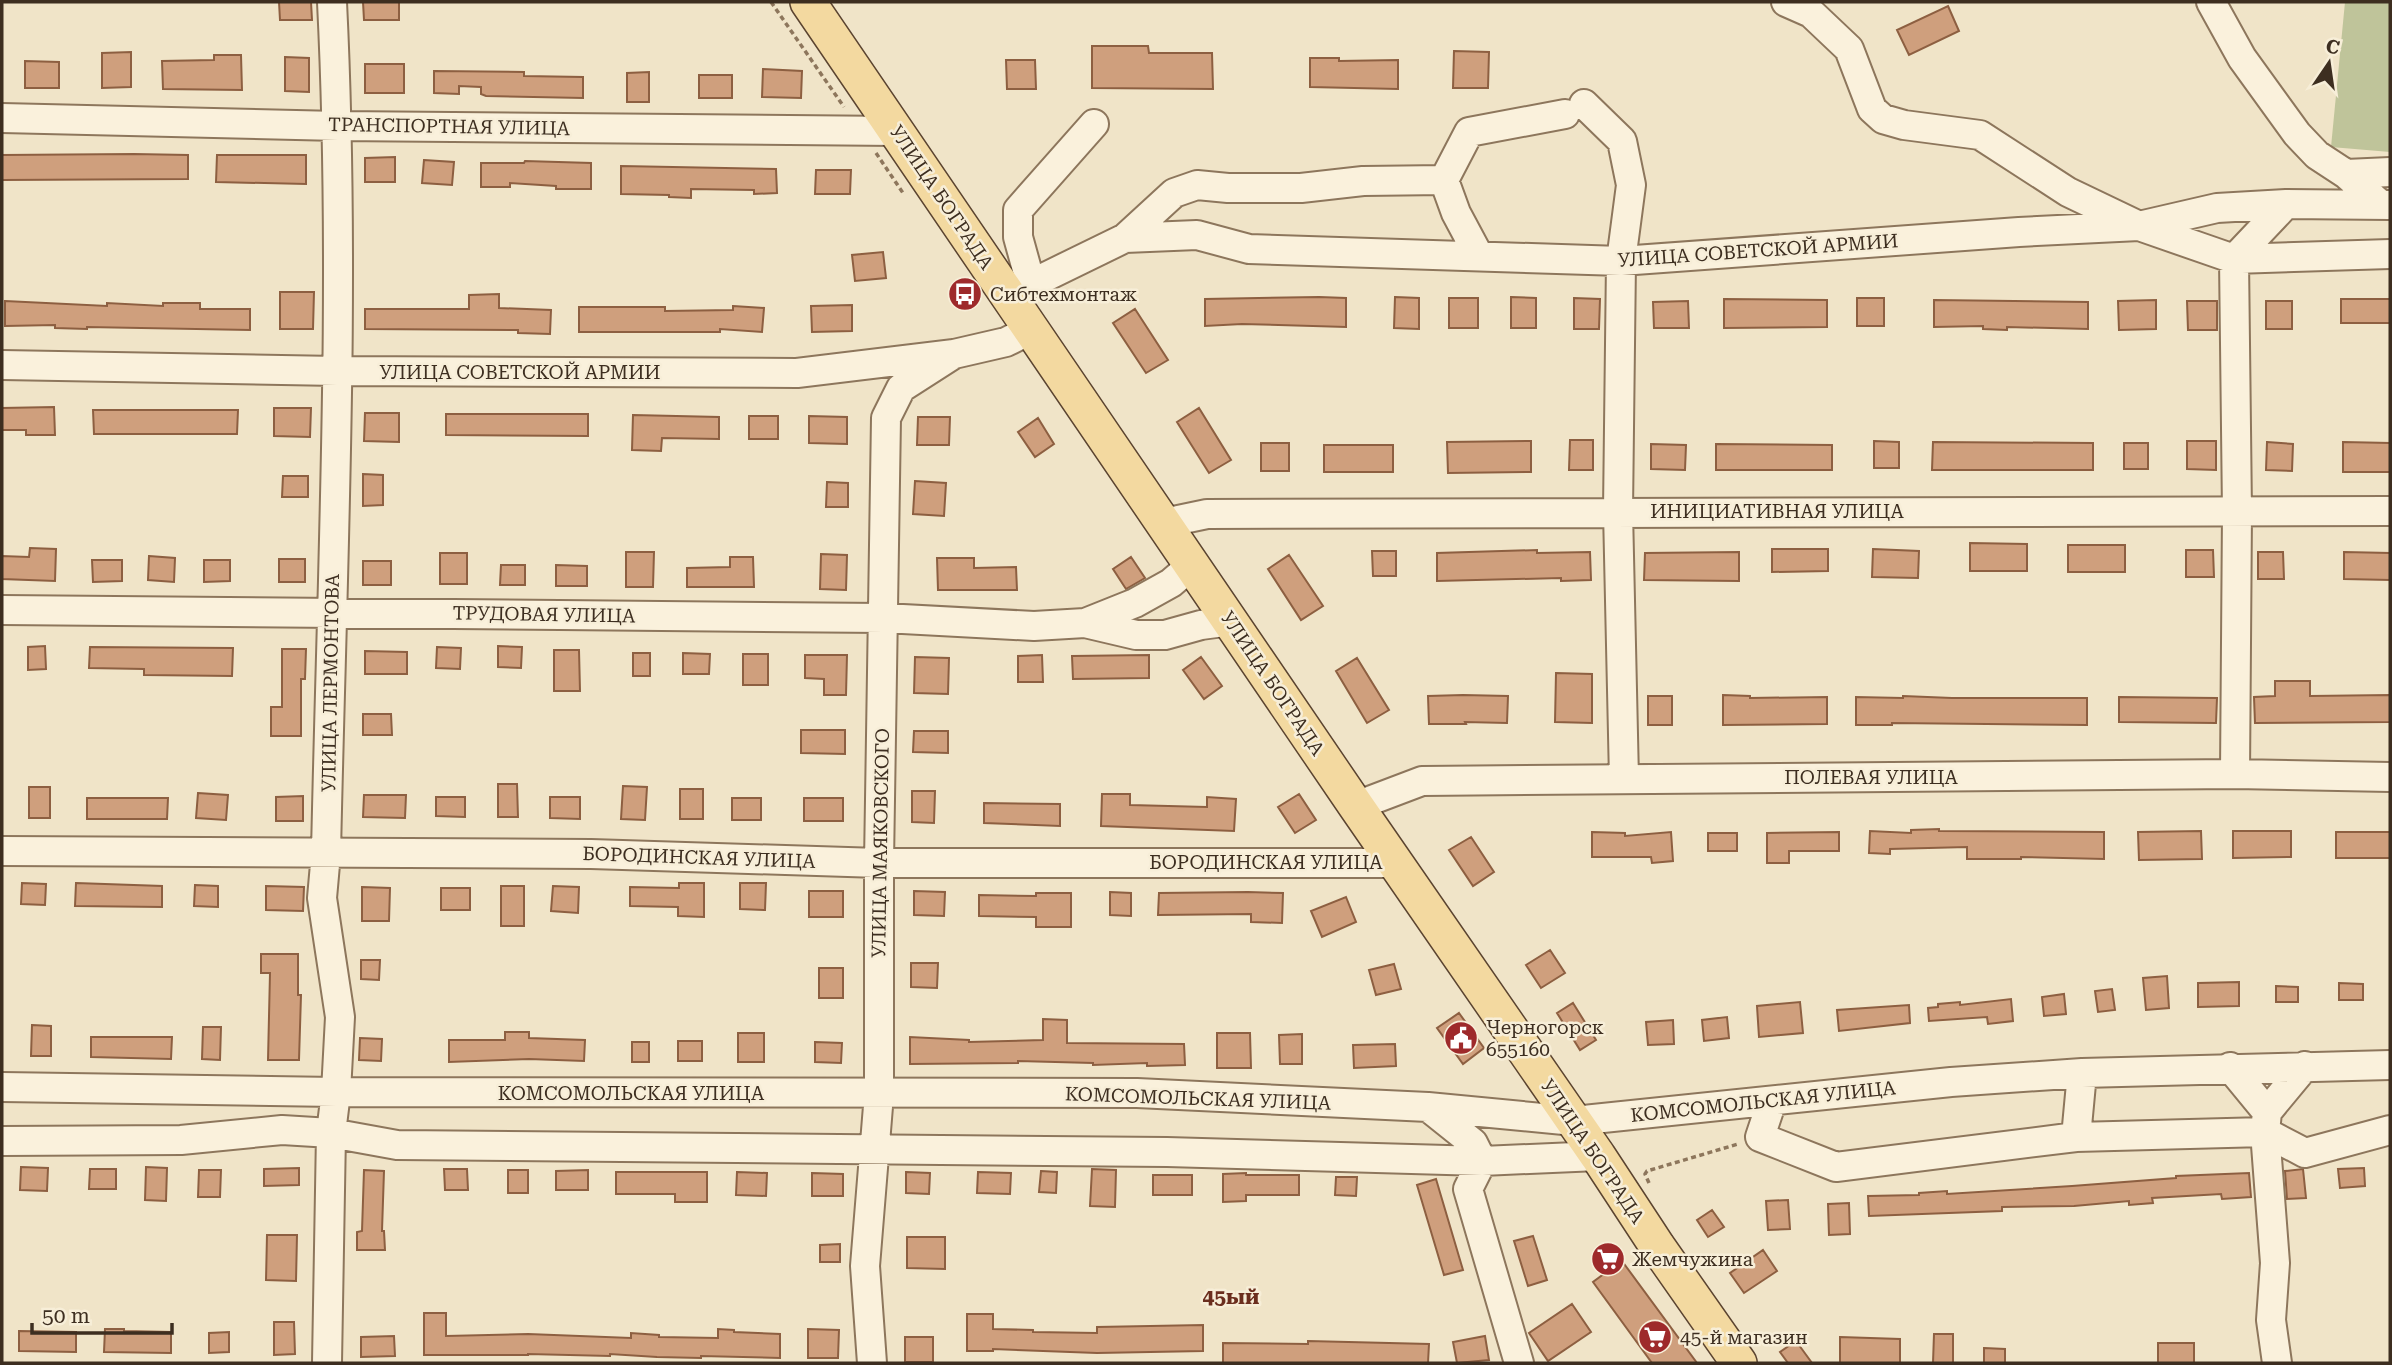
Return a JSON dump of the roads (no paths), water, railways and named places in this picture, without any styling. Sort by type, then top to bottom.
[{"type":"main road","name":"УЛИЦА БОГРАДА","points":[[808,2],[896,131],[1021,290],[1032,330],[1739,1363]]},
{"type":"street","name":"УЛИЦА ЛЕРМОНТОВА","points":[[327,1363],[331,1133],[340,1017],[322,898],[326,853],[337,372],[338,126],[332,2]]},
{"type":"street","points":[[1786,2],[1811,13],[1849,49],[1872,109],[1883,118],[1904,125],[1980,135],[2068,192],[2139,226],[2234,259],[2390,254]]},
{"type":"street","points":[[2211,2],[2242,58],[2297,134],[2317,155],[2386,205]]},
{"type":"street","points":[[1479,256],[1456,213],[1444,180],[1469,132],[1574,109],[1622,141],[1631,185],[1621,261],[1618,511],[1624,779]]},
{"type":"street","name":"ТРАНСПОРТНАЯ УЛИЦА","points":[[2,118],[338,126],[896,131]]},
{"type":"street","points":[[1021,290],[1018,210],[1094,124]]},
{"type":"street","points":[[2346,174],[2390,172]]},
{"type":"street","name":"УЛИЦА СОВЕТСКОЙ АРМИИ","points":[[1021,290],[1125,238],[1174,193],[1197,185],[1228,188],[1301,188],[1363,181],[1444,180]]},
{"type":"street","points":[[2235,774],[2237,512],[2234,259],[2286,204]]},
{"type":"street","name":"УЛИЦА СОВЕТСКОЙ АРМИИ","points":[[1125,238],[1197,234],[1249,249],[1621,261],[2019,232],[2139,226],[2217,208],[2286,204],[2386,205]]},
{"type":"street","name":"УЛИЦА СОВЕТСКОЙ АРМИИ","points":[[2,365],[337,372],[797,373],[954,354],[1006,342],[1032,330]]},
{"type":"street","name":"УЛИЦА МАЯКОВСКОГО","points":[[872,1363],[866,1266],[879,1094],[878,863],[886,418],[901,388],[954,354]]},
{"type":"street","name":"ИНИЦИАТИВНАЯ УЛИЦА","points":[[1164,523],[1207,514],[2390,511]]},
{"type":"street","name":"ТРУДОВАЯ УЛИЦА","points":[[1085,623],[1135,603],[1171,583],[1192,565]]},
{"type":"street","name":"ТРУДОВАЯ УЛИЦА","points":[[2,610],[884,618],[1034,626],[1085,623],[1136,635],[1165,635],[1201,625],[1231,621]]},
{"type":"street","name":"ПОЛЕВАЯ УЛИЦА","points":[[1356,806],[1422,781],[2235,774],[2390,777]]},
{"type":"street","name":"БОРОДИНСКАЯ УЛИЦА","points":[[2,851],[591,854],[878,863],[1396,863]]},
{"type":"street","name":"КОМСОМОЛЬСКАЯ УЛИЦА","points":[[2,1087],[336,1092],[1137,1093],[1428,1107],[1574,1121],[1951,1082],[2081,1073],[2390,1065]]},
{"type":"street","points":[[2277,1363],[2271,1320],[2275,1263],[2266,1122],[2305,1066]]},
{"type":"street","points":[[2230,1068],[2266,1122],[2305,1153],[2390,1130]]},
{"type":"street","points":[[2076,1137],[2081,1073]]},
{"type":"street","points":[[1772,1101],[1760,1137],[1836,1167],[2076,1137],[2266,1122]]},
{"type":"street","points":[[1428,1107],[1473,1143],[1482,1161]]},
{"type":"street","points":[[2,1141],[181,1140],[282,1130],[331,1133],[397,1145],[1167,1152],[1482,1161],[1598,1156]]},
{"type":"street","points":[[1482,1161],[1468,1189],[1518,1363]]},
{"type":"place","name":"Сибтехмонтаж","points":[[965,294]]},
{"type":"place","name":"Черногорск 655160","points":[[1461,1038]]},
{"type":"place","name":"Жемчужина","points":[[1608,1259]]},
{"type":"place","name":"45-й магазин","points":[[1655,1337]]},
{"type":"district","name":"45ый","points":[[1231,1297]]}]
